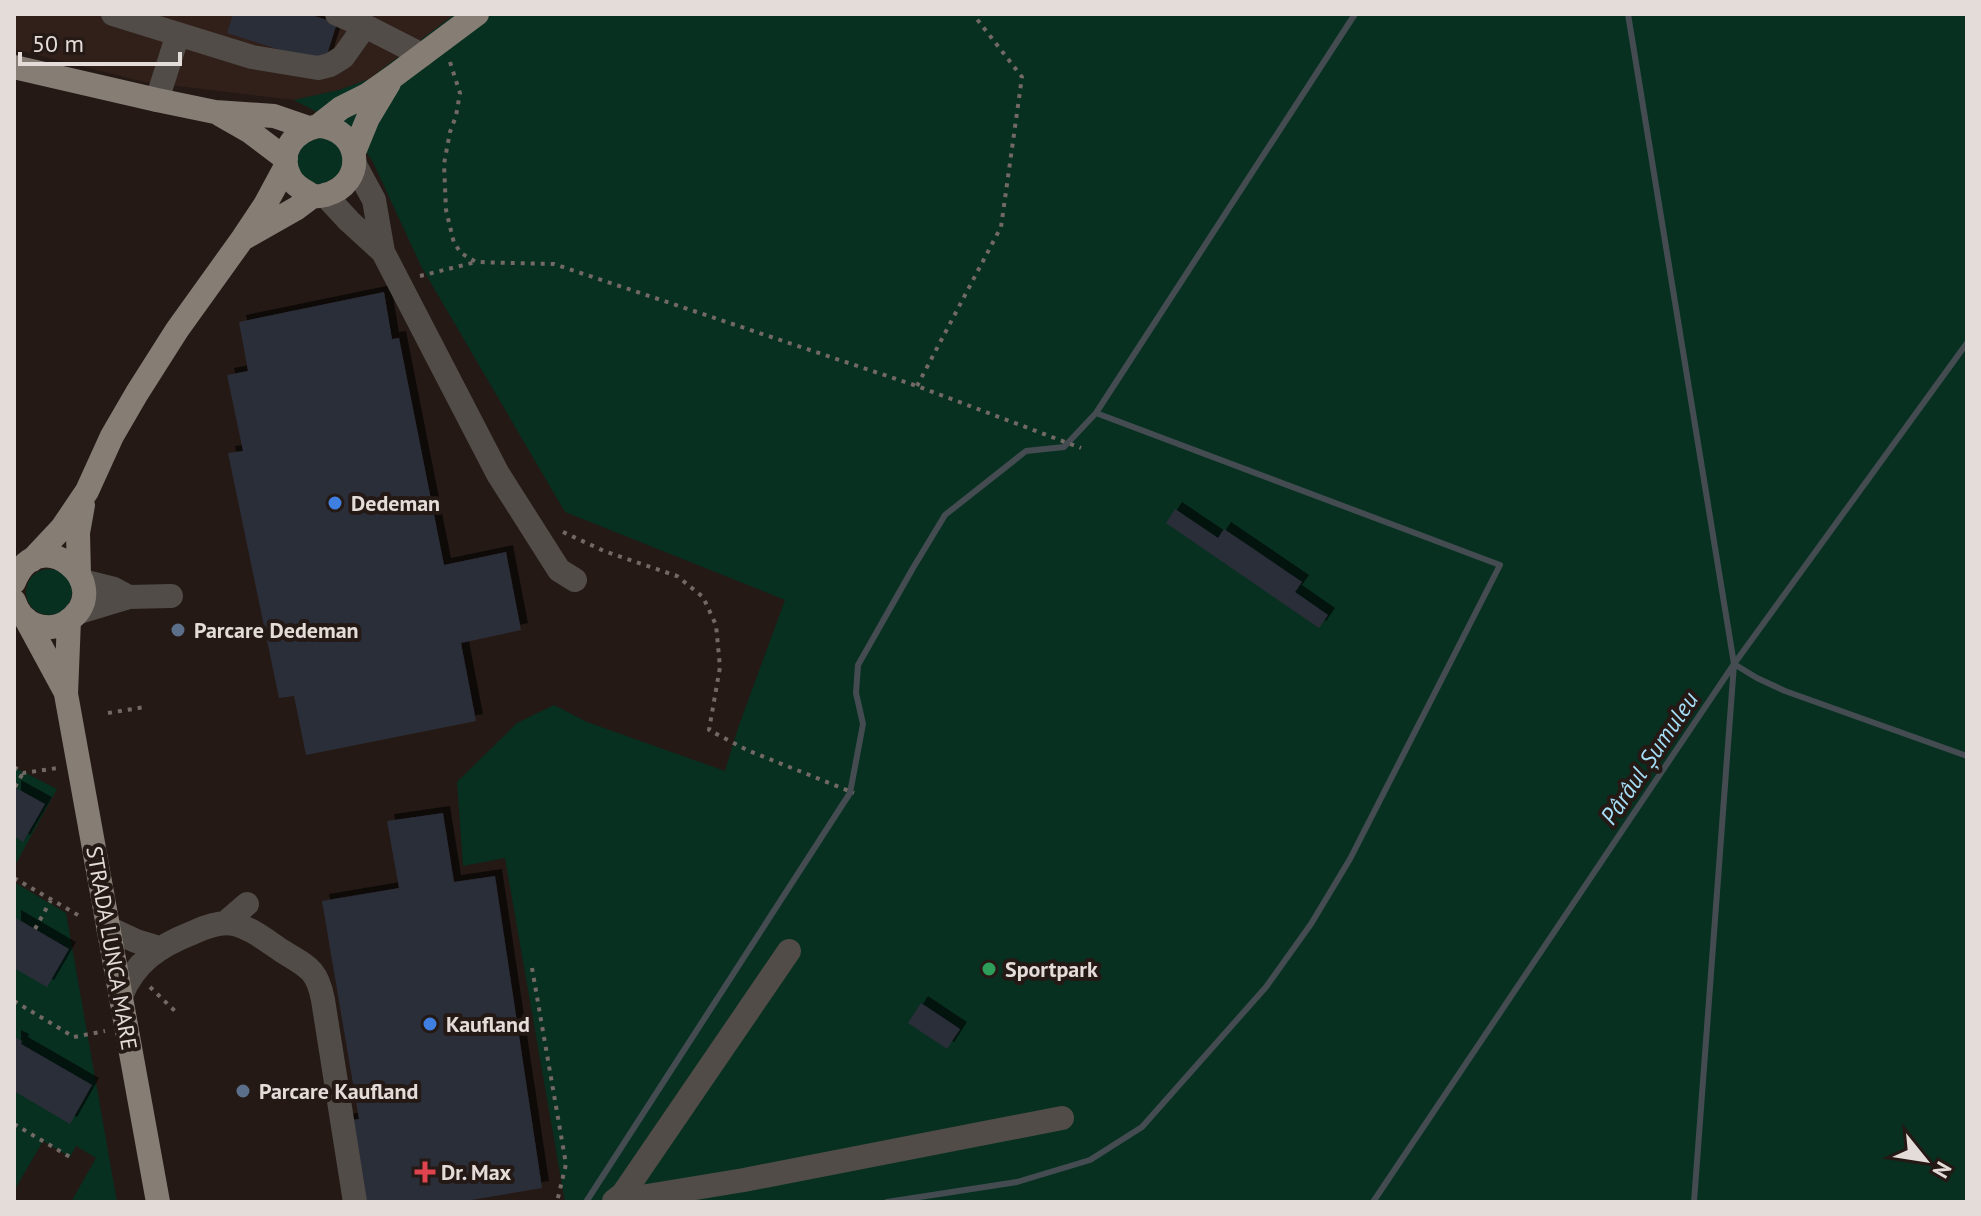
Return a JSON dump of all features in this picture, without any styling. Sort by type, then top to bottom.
[{"type":"main road","points":[[319,196],[297,186],[290,177],[286,163],[287,149],[292,140],[300,132],[367,95],[475,15]]},
{"type":"main road","points":[[14,67],[215,112],[274,116],[313,127],[334,128],[351,144],[354,158]]},
{"type":"main road","points":[[243,238],[344,185],[353,171],[354,158],[368,118],[394,76]]},
{"type":"main road","points":[[215,112],[249,131],[286,163]]},
{"type":"main road","points":[[21,567],[62,528],[87,491],[112,436],[137,393],[265,205],[286,163]]},
{"type":"main road","points":[[81,578],[78,533],[87,491]]},
{"type":"main road","points":[[21,567],[44,556],[59,558],[72,565],[81,578]]},
{"type":"main road","name":"STRADA LUNCA MARE","points":[[81,578],[83,599],[73,617],[66,694],[158,1202]]},
{"type":"main road","points":[[18,608],[34,624],[49,627],[73,617]]},
{"type":"main road","name":"STRADA LUNCA MARE","points":[[18,608],[66,694]]},
{"type":"lane","points":[[113,14],[252,57],[318,68],[343,57],[365,26]]},
{"type":"lane","points":[[337,14],[431,48]]},
{"type":"lane","points":[[157,100],[178,34]]},
{"type":"lane","points":[[354,158],[374,200],[383,252],[498,474],[559,570],[575,580]]},
{"type":"lane","points":[[319,196],[383,252]]},
{"type":"lane","points":[[81,578],[129,597]]},
{"type":"lane","points":[[73,617],[129,597],[171,596]]},
{"type":"lane","points":[[225,923],[247,904]]},
{"type":"lane","points":[[121,996],[126,982],[159,948],[205,927],[225,923],[248,929],[310,968],[319,981],[355,1202]]},
{"type":"lane","points":[[109,930],[159,948]]},
{"type":"lane","points":[[617,1198],[789,951]]},
{"type":"lane","points":[[617,1198],[641,1197],[729,1182],[1062,1118]]},
{"type":"path","points":[[917,386],[1001,227],[1022,77],[973,14]]},
{"type":"path","points":[[431,48],[455,75],[460,93],[444,164],[446,210],[454,243],[461,253],[476,262]]},
{"type":"path","points":[[399,282],[476,262],[554,264],[917,386],[1081,448]]},
{"type":"path","points":[[524,514],[604,551],[677,576],[703,597],[716,625],[720,667],[709,730],[747,750],[853,793]]},
{"type":"path","points":[[108,713],[145,707]]},
{"type":"path","points":[[14,767],[23,773],[79,764]]},
{"type":"path","points":[[15,787],[23,773]]},
{"type":"path","points":[[14,878],[109,930]]},
{"type":"path","points":[[35,929],[51,900]]},
{"type":"path","points":[[532,968],[566,1164],[557,1202]]},
{"type":"path","points":[[135,971],[177,1013]]},
{"type":"path","points":[[14,1001],[74,1037],[126,1028]]},
{"type":"path","points":[[14,1124],[70,1157]]},
{"type":"shaded area","points":[[14,14],[455,14],[370,79],[294,100],[144,82],[14,49]]},
{"type":"green space","points":[[455,14],[1967,14],[1967,1202],[565,1202],[505,858],[463,866],[457,782],[517,723],[554,705],[587,722],[725,771],[785,600],[565,512],[421,266],[372,160],[348,128],[294,100],[339,90],[369,79]]},
{"type":"green space","points":[[325,136],[344,149],[342,174],[321,185],[300,173],[297,158],[303,144]]},
{"type":"green space","points":[[49,569],[65,576],[72,592],[65,608],[49,615],[33,608],[26,592],[33,576]]},
{"type":"green space","points":[[14,767],[57,789],[14,867]]},
{"type":"green space","points":[[14,882],[66,913],[117,1202],[71,1202],[96,1158],[76,1146],[70,1157],[43,1141],[14,1191]]},
{"type":"building","points":[[233,14],[308,14],[337,23],[324,64],[227,33]]},
{"type":"building","name":"Dedeman","points":[[384,292],[392,339],[399,338],[444,565],[506,552],[521,630],[461,643],[476,721],[306,755],[294,696],[279,698],[228,453],[243,451],[227,375],[248,371],[239,322]]},
{"type":"building","points":[[1175,509],[1218,538],[1224,529],[1302,582],[1295,592],[1328,615],[1319,628],[1166,523]]},
{"type":"building","points":[[14,787],[45,804],[23,842],[14,836]]},
{"type":"building","name":"Kaufland","points":[[443,813],[454,882],[495,876],[542,1188],[459,1202],[358,1202],[344,1121],[359,1119],[322,901],[399,888],[387,821]]},
{"type":"building","points":[[14,917],[69,949],[47,987],[14,968]]},
{"type":"building","points":[[921,1003],[960,1029],[947,1049],[908,1023]]},
{"type":"building","points":[[14,1037],[92,1085],[70,1124],[14,1091]]},
{"type":"waterway","points":[[586,1202],[850,793],[863,724],[856,693],[858,665],[945,515],[1026,451],[1064,447],[1096,413],[1355,14]]},
{"type":"waterway","points":[[1628,14],[1734,664],[1694,1202]]},
{"type":"waterway","name":"Pârâul Șumuleu","points":[[1373,1202],[1734,664],[1967,343]]},
{"type":"waterway","points":[[887,1202],[1017,1182],[1090,1160],[1142,1127],[1266,987],[1311,924],[1350,859],[1500,565],[1096,413]]},
{"type":"waterway","points":[[1734,664],[1785,691],[1967,756]]},
{"type":"place","name":"Dedeman","points":[[335,503]]},
{"type":"place","name":"Parcare Dedeman","points":[[178,630]]},
{"type":"place","name":"Sportpark","points":[[989,969]]},
{"type":"place","name":"Kaufland","points":[[430,1024]]},
{"type":"place","name":"Parcare Kaufland","points":[[243,1091]]},
{"type":"place","name":"Dr. Max","points":[[425,1172]]}]
